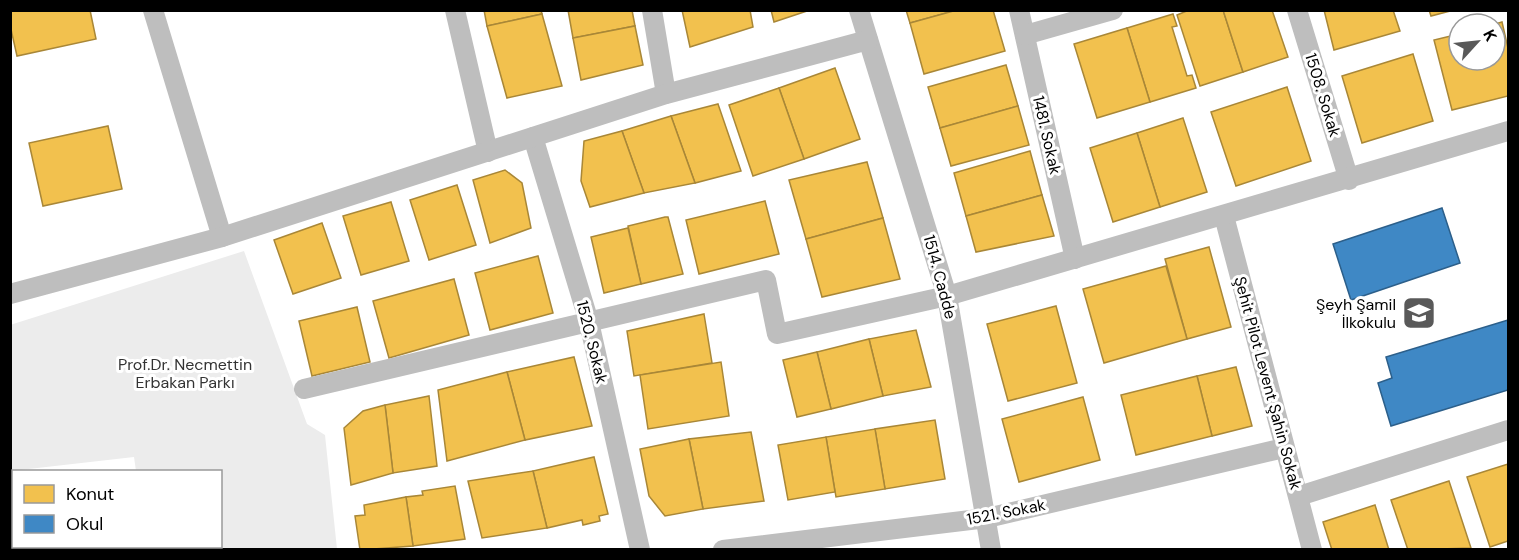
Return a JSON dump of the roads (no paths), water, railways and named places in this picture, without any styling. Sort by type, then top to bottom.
[{"type":"street","points":[[153,10],[222,237]]},
{"type":"street","points":[[454,10],[488,152]]},
{"type":"street","points":[[652,10],[666,94]]},
{"type":"street","name":"1514. Cadde","points":[[859,10],[947,296],[991,549]]},
{"type":"street","name":"1481. Sokak","points":[[1019,10],[1075,259]]},
{"type":"street","points":[[1025,35],[1113,10]]},
{"type":"street","name":"1508. Sokak","points":[[1297,10],[1348,180]]},
{"type":"street","points":[[10,294],[222,237],[666,94],[868,40]]},
{"type":"street","points":[[304,389],[766,280],[777,334],[947,296],[1509,131]]},
{"type":"street","name":"1520. Sokak","points":[[533,137],[589,322],[640,549]]},
{"type":"street","name":"Şehit Pilot Levent Şahin Sokak","points":[[1224,216],[1312,549]]},
{"type":"street","points":[[1299,496],[1509,430]]},
{"type":"street","name":"1521. Sokak","points":[[723,549],[987,518],[1284,448]]},
{"type":"place","name":"Şeyh Şamil İlkokulu","points":[[1419,313]]},
{"type":"park label","name":"Prof.Dr. Necmettin Erbakan Parkı","points":[[185,373]]}]
